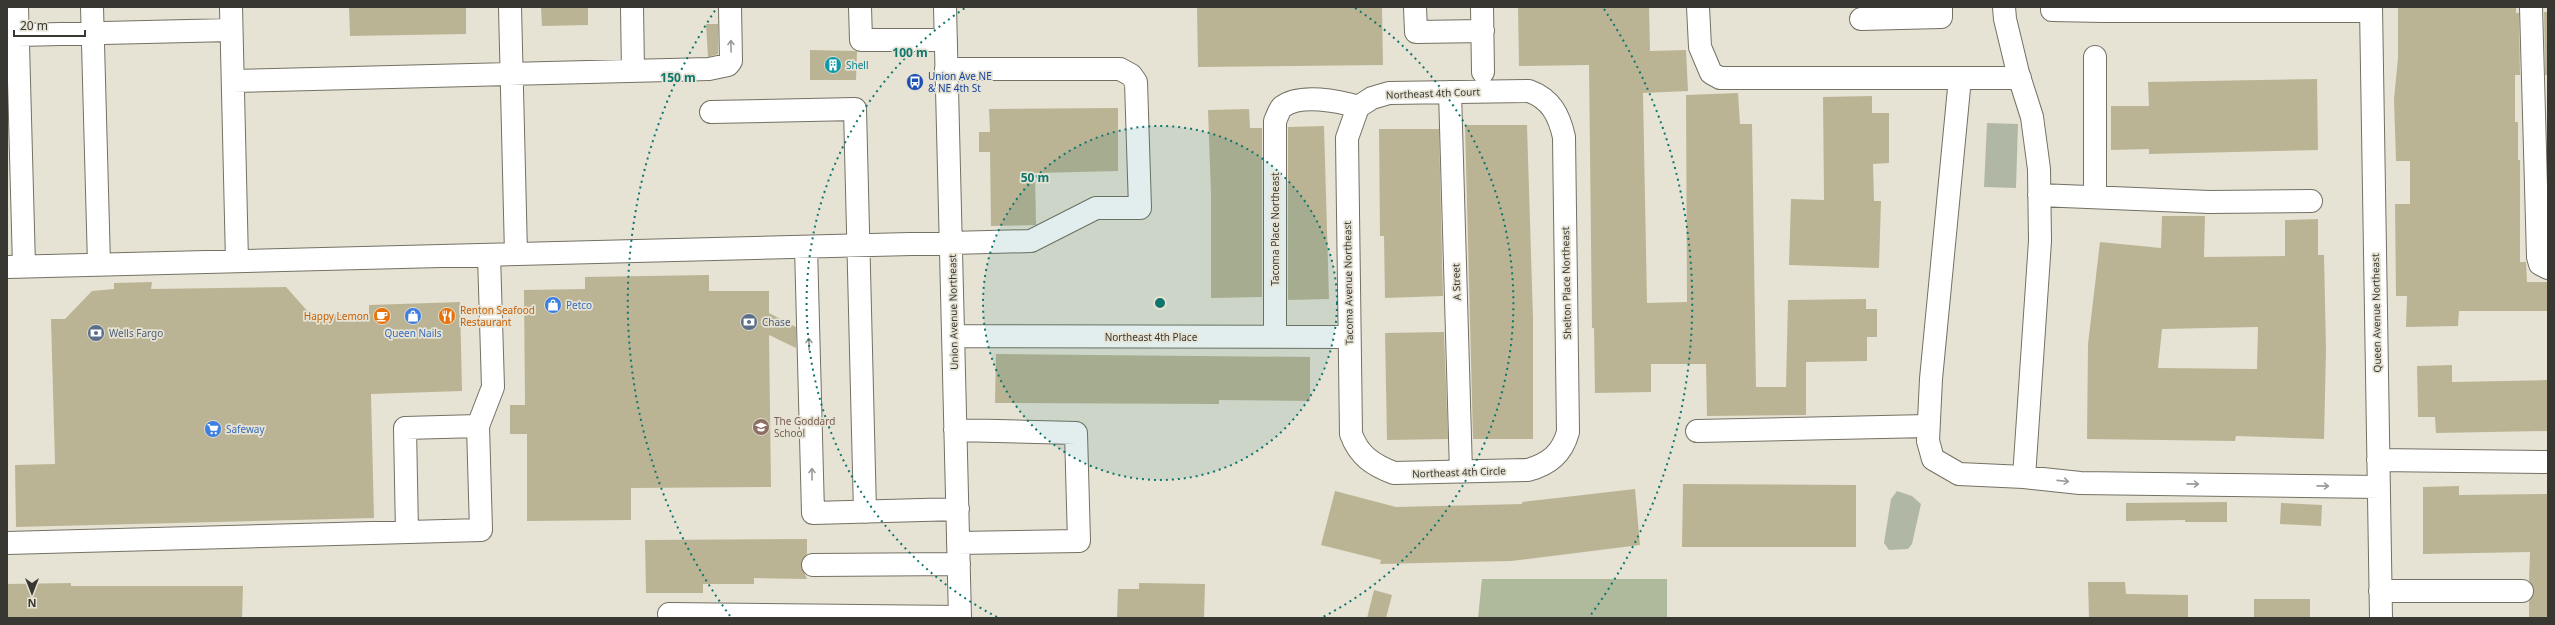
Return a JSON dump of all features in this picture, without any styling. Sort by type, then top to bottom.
[{"type":"street","points":[[17,7],[18,35],[13,100],[15,267],[1031,241],[1096,208],[1140,208],[1136,82],[1131,74],[1120,69],[946,69]]},
{"type":"street","points":[[92,7],[99,264]]},
{"type":"street","points":[[231,7],[237,261]]},
{"type":"street","points":[[510,7],[518,74]]},
{"type":"street","points":[[516,254],[518,74],[523,7]]},
{"type":"street","points":[[632,7],[633,71]]},
{"type":"street","points":[[233,81],[710,69],[728,65],[731,61],[730,7]]},
{"type":"street","points":[[860,7],[861,40],[946,40]]},
{"type":"street","name":"Union Avenue Northeast","points":[[945,7],[960,618]]},
{"type":"street","points":[[1415,7],[1416,32],[1483,31]]},
{"type":"street","points":[[1482,7],[1483,72]]},
{"type":"street","points":[[1698,7],[1700,47],[1705,64],[1711,73],[1720,78],[2020,78]]},
{"type":"street","points":[[1861,19],[1941,17],[1941,7]]},
{"type":"street","points":[[2004,7],[2005,19],[2032,118],[2039,169],[2040,241],[2024,477]]},
{"type":"street","points":[[2052,7],[2052,10],[2371,9]]},
{"type":"street","points":[[2531,7],[2538,257],[2540,264],[2548,268]]},
{"type":"street","name":"Queen Avenue Northeast","points":[[2371,9],[2381,618]]},
{"type":"street","points":[[18,35],[231,30]]},
{"type":"street","points":[[2095,57],[2095,197]]},
{"type":"street","points":[[1960,78],[1928,426],[1928,440],[1933,459],[1959,474],[2024,477],[2080,483],[2379,487]]},
{"type":"street","name":"Northeast 4th Court","points":[[1358,107],[1372,98],[1389,93],[1450,92],[1529,92],[1543,97],[1552,107]]},
{"type":"street","name":"A Street","points":[[1450,92],[1461,472]]},
{"type":"street","name":"Tacoma Place Northeast","points":[[1275,337],[1275,121],[1282,108],[1294,101],[1334,100],[1358,107]]},
{"type":"street","name":"Tacoma Avenue Northeast","points":[[1358,107],[1347,138],[1349,337],[1352,434],[1356,446],[1364,457]]},
{"type":"street","name":"Shelton Place Northeast","points":[[1552,107],[1560,119],[1564,137],[1568,432],[1564,445],[1555,457]]},
{"type":"street","points":[[710,112],[855,109],[865,512]]},
{"type":"street","points":[[2039,195],[2209,202],[2311,201]]},
{"type":"street","points":[[806,247],[813,513],[958,510]]},
{"type":"street","points":[[7,542],[481,530],[478,426],[493,387],[489,255]]},
{"type":"street","name":"Northeast 4th Place","points":[[953,336],[1349,337]]},
{"type":"street","points":[[407,532],[405,428],[478,426]]},
{"type":"street","points":[[1697,431],[1928,426]]},
{"type":"street","points":[[955,430],[1076,433],[1079,541],[958,543]]},
{"type":"street","name":"Northeast 4th Circle","points":[[1364,457],[1375,466],[1394,473],[1528,470],[1544,466],[1555,457]]},
{"type":"street","points":[[2378,460],[2548,462]]},
{"type":"street","points":[[813,565],[959,564]]},
{"type":"street","points":[[2380,591],[2522,591]]},
{"type":"street","points":[[669,614],[960,618]]},
{"type":"green space","points":[[1987,123],[2018,124],[2016,188],[1984,187]]},
{"type":"green space","points":[[1897,491],[1912,496],[1921,504],[1912,544],[1908,549],[1889,550],[1884,543],[1891,499]]},
{"type":"green space","points":[[1482,579],[1667,579],[1667,618],[1478,618]]},
{"type":"building","points":[[349,7],[466,7],[466,34],[350,36]]},
{"type":"building","points":[[541,7],[588,7],[588,25],[542,26]]},
{"type":"building","points":[[1197,7],[1382,7],[1383,65],[1198,67]]},
{"type":"building","points":[[1518,7],[1649,7],[1650,51],[1686,50],[1688,91],[1643,93],[1647,303],[1687,302],[1686,95],[1738,93],[1740,124],[1752,124],[1756,387],[1786,387],[1788,300],[1866,299],[1866,309],[1877,309],[1877,337],[1867,337],[1867,361],[1806,362],[1806,415],[1707,416],[1706,364],[1651,364],[1651,392],[1595,393],[1594,328],[1592,328],[1589,65],[1519,66]]},
{"type":"building","points":[[2398,7],[2516,8],[2516,13],[2519,13],[2520,75],[2515,75],[2515,122],[2518,122],[2518,160],[2520,160],[2520,262],[2526,262],[2527,282],[2548,282],[2548,311],[2459,311],[2458,326],[2406,327],[2407,296],[2396,296],[2395,204],[2410,204],[2410,161],[2396,161],[2394,99],[2398,58]]},
{"type":"building","points":[[2544,12],[2548,12],[2548,75],[2545,75]]},
{"type":"building","points":[[706,24],[718,24],[718,54],[708,57]]},
{"type":"building","name":"Shell","points":[[810,50],[857,51],[856,80],[810,80]]},
{"type":"building","points":[[2317,79],[2318,150],[2149,154],[2149,149],[2111,150],[2111,106],[2149,106],[2148,82]]},
{"type":"building","points":[[1872,96],[1872,113],[1889,113],[1889,163],[1873,164],[1874,201],[1881,201],[1879,268],[1789,265],[1791,199],[1824,200],[1823,97]]},
{"type":"building","points":[[1118,108],[1118,171],[1035,173],[1036,225],[991,226],[990,152],[979,152],[979,132],[990,132],[989,109]]},
{"type":"building","points":[[1249,109],[1250,128],[1262,128],[1262,297],[1211,298],[1211,194],[1208,110]]},
{"type":"building","points":[[1465,125],[1527,125],[1533,318],[1533,439],[1473,439]]},
{"type":"building","points":[[1324,126],[1329,299],[1288,300],[1288,127]]},
{"type":"building","points":[[1379,129],[1439,129],[1443,296],[1385,298],[1384,236],[1380,236]]},
{"type":"building","points":[[2162,216],[2205,216],[2204,257],[2285,256],[2285,220],[2318,219],[2318,255],[2324,255],[2326,350],[2324,439],[2236,436],[2235,441],[2087,439],[2088,344],[2100,242],[2161,248]],"holes":[[[2258,327],[2257,369],[2158,368],[2162,329]]]},
{"type":"building","points":[[709,275],[709,291],[769,291],[769,313],[796,327],[796,348],[769,335],[771,487],[631,488],[631,520],[527,521],[527,434],[510,434],[510,405],[525,405],[524,290],[585,289],[585,277]]},
{"type":"building","name":"Safeway","points":[[152,282],[151,289],[286,287],[311,315],[369,314],[369,305],[460,302],[462,391],[371,394],[374,518],[16,527],[15,465],[55,464],[51,319],[65,319],[92,291],[114,289],[114,283]]},
{"type":"building","points":[[1444,332],[1448,439],[1387,440],[1385,333]]},
{"type":"building","points":[[996,354],[1310,357],[1310,401],[1219,400],[1219,404],[995,403]]},
{"type":"building","points":[[2452,365],[2452,382],[2548,380],[2548,431],[2436,433],[2435,417],[2418,417],[2417,366]]},
{"type":"building","points":[[1683,484],[1856,485],[1856,547],[1682,547]]},
{"type":"building","points":[[2459,486],[2459,495],[2548,494],[2548,618],[2529,618],[2529,601],[2534,591],[2529,581],[2530,552],[2423,554],[2423,487]]},
{"type":"building","points":[[1635,489],[1640,545],[1511,561],[1380,564],[1381,560],[1321,545],[1335,491],[1396,507],[1522,504],[1522,502]]},
{"type":"building","points":[[2227,502],[2227,522],[2185,522],[2185,520],[2126,521],[2126,503]]},
{"type":"building","points":[[2281,503],[2322,505],[2321,526],[2280,524]]},
{"type":"building","points":[[807,539],[807,554],[801,565],[807,579],[754,578],[754,584],[703,584],[703,593],[646,593],[645,540]]},
{"type":"building","points":[[2088,582],[2125,582],[2126,594],[2188,595],[2188,618],[2089,618]]},
{"type":"building","points":[[71,583],[71,586],[243,586],[242,618],[7,618],[7,584]]},
{"type":"building","points":[[1139,583],[1205,584],[1204,618],[1117,618],[1118,589],[1139,589]]},
{"type":"building","points":[[1374,590],[1392,595],[1386,618],[1367,618]]},
{"type":"building","points":[[2254,599],[2310,599],[2310,618],[2254,618]]},
{"type":"place","name":"Shell","points":[[833,65]]},
{"type":"place","name":"Union Ave NE & NE 4th St","points":[[915,82]]},
{"type":"place","name":"Petco","points":[[553,305]]},
{"type":"place","name":"Happy Lemon","points":[[382,316]]},
{"type":"place","name":"Queen Nails","points":[[413,316]]},
{"type":"place","name":"Renton Seafood Restaurant","points":[[447,316]]},
{"type":"place","name":"Chase","points":[[749,322]]},
{"type":"place","name":"Wells Fargo","points":[[96,333]]},
{"type":"place","name":"The Goddard School","points":[[761,427]]},
{"type":"place","name":"Safeway","points":[[213,429]]}]
